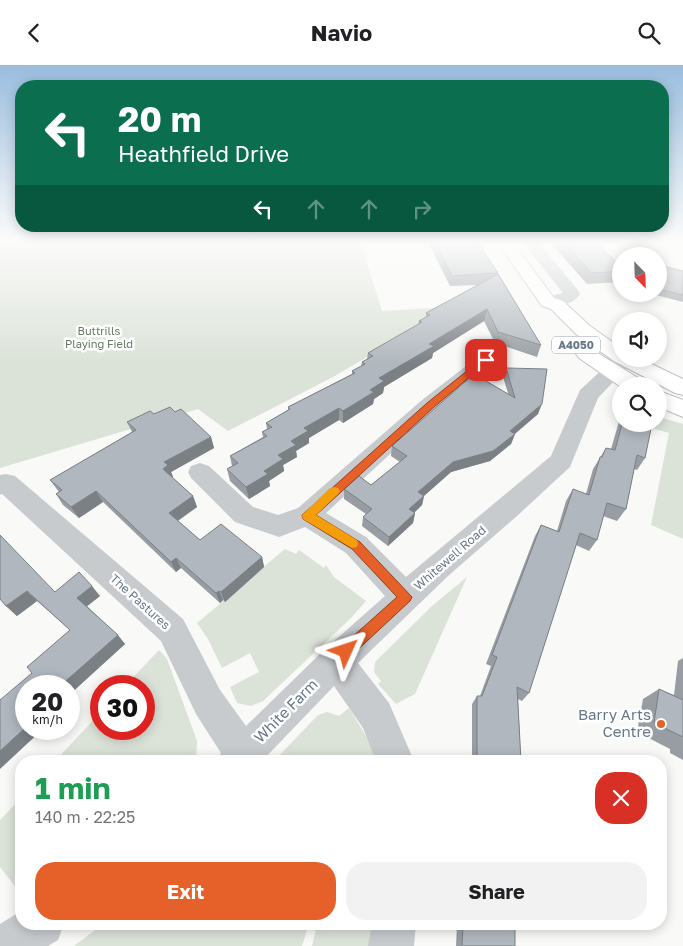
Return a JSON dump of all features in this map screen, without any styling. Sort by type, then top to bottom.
[{"type":"main road","name":"A4050","points":[[533,281],[548,302],[543,306],[568,338],[580,349],[612,359]]},
{"type":"main road","name":"A4050","points":[[634,367],[683,388]]},
{"type":"main road","points":[[667,402],[683,409]]},
{"type":"street","points":[[548,302],[566,299],[572,294],[561,281]]},
{"type":"street","points":[[200,472],[244,515],[279,526],[307,515],[430,405],[486,360]]},
{"type":"street","name":"Whitewell Road","points":[[336,661],[561,461],[588,395],[614,367]]},
{"type":"street","name":"The Pastures","points":[[0,485],[6,483],[172,631],[208,702],[238,755]]},
{"type":"street","points":[[307,515],[356,545],[406,597]]},
{"type":"street","points":[[336,661],[376,716],[392,755]]},
{"type":"street","name":"White Farm","points":[[243,755],[336,661]]},
{"type":"street","points":[[7,946],[32,930]]},
{"type":"street","points":[[391,946],[393,930]]},
{"type":"green space","name":"Buttrills Playing Field","points":[[0,281],[373,281],[382,311],[434,308],[437,316],[333,377],[228,431],[198,409],[0,468]]},
{"type":"green space","points":[[667,419],[683,424],[683,539],[651,525],[669,433],[666,432]]},
{"type":"green space","points":[[285,549],[296,554],[299,550],[324,568],[326,565],[334,577],[366,601],[351,618],[263,701],[251,706],[237,703],[230,687],[259,672],[250,653],[222,668],[208,639],[197,623]]},
{"type":"green space","points":[[467,577],[415,694],[396,704],[378,684],[381,681],[374,672],[375,662],[432,606]]},
{"type":"green space","points":[[159,650],[167,659],[197,741],[196,755],[61,755],[75,740],[80,740],[80,734],[90,724],[90,740],[155,740],[155,675],[135,675]]},
{"type":"green space","points":[[349,708],[377,755],[280,755],[318,715],[327,712],[339,716]]},
{"type":"green space","points":[[15,804],[15,886],[0,867],[0,820]]},
{"type":"green space","points":[[95,930],[307,930],[302,946],[74,946]]},
{"type":"green space","points":[[316,930],[371,930],[369,946],[312,946]]},
{"type":"building","points":[[485,281],[502,281],[541,345],[498,332],[487,309],[429,344],[434,346],[379,378],[384,381],[370,390],[374,392],[343,411],[339,408],[304,428],[308,431],[291,441],[296,445],[278,455],[283,459],[264,471],[268,474],[246,487],[227,469],[238,463],[230,456],[267,436],[262,432],[272,427],[266,423],[290,409],[288,407],[355,373],[352,371],[365,364],[362,362],[373,356],[368,353],[422,322],[419,321],[430,315],[426,313]]},
{"type":"building","points":[[668,281],[683,281],[683,295],[668,291]]},
{"type":"building","points":[[506,368],[547,369],[542,404],[510,431],[515,434],[493,451],[453,462],[418,492],[424,496],[409,509],[415,513],[389,537],[363,517],[372,509],[344,489],[359,476],[371,485],[407,456],[392,446],[474,374],[515,398]]},
{"type":"building","points":[[170,407],[175,412],[181,409],[211,437],[164,462],[168,465],[163,469],[193,496],[169,513],[200,540],[221,524],[262,557],[221,592],[216,593],[176,558],[171,562],[96,491],[71,507],[56,494],[62,490],[50,480],[136,430],[127,422],[150,411],[154,414]]},
{"type":"building","points":[[620,432],[650,432],[645,458],[637,455],[626,509],[607,503],[597,540],[580,533],[529,693],[517,687],[521,755],[477,755],[477,696],[482,696],[497,657],[492,655],[541,525],[559,532],[573,489],[589,495],[600,457],[602,457],[606,448],[615,450]]},
{"type":"building","points":[[0,535],[55,592],[79,572],[92,586],[77,598],[118,635],[73,675],[30,675],[32,673],[27,667],[70,630],[27,591],[6,606],[0,599]]},
{"type":"building","points":[[15,687],[15,737],[0,751],[0,700]]},
{"type":"building","points":[[659,689],[683,700],[683,737],[654,723]]},
{"type":"building","points":[[463,930],[515,930],[515,946],[462,946]]},
{"type":"slow traffic","points":[[334,491],[307,515],[352,543]]},
{"type":"place","name":"Barry Arts Centre","points":[[661,724]]},
{"type":"route","points":[[346,651],[406,597],[356,545],[307,515],[430,405],[486,360]]}]
